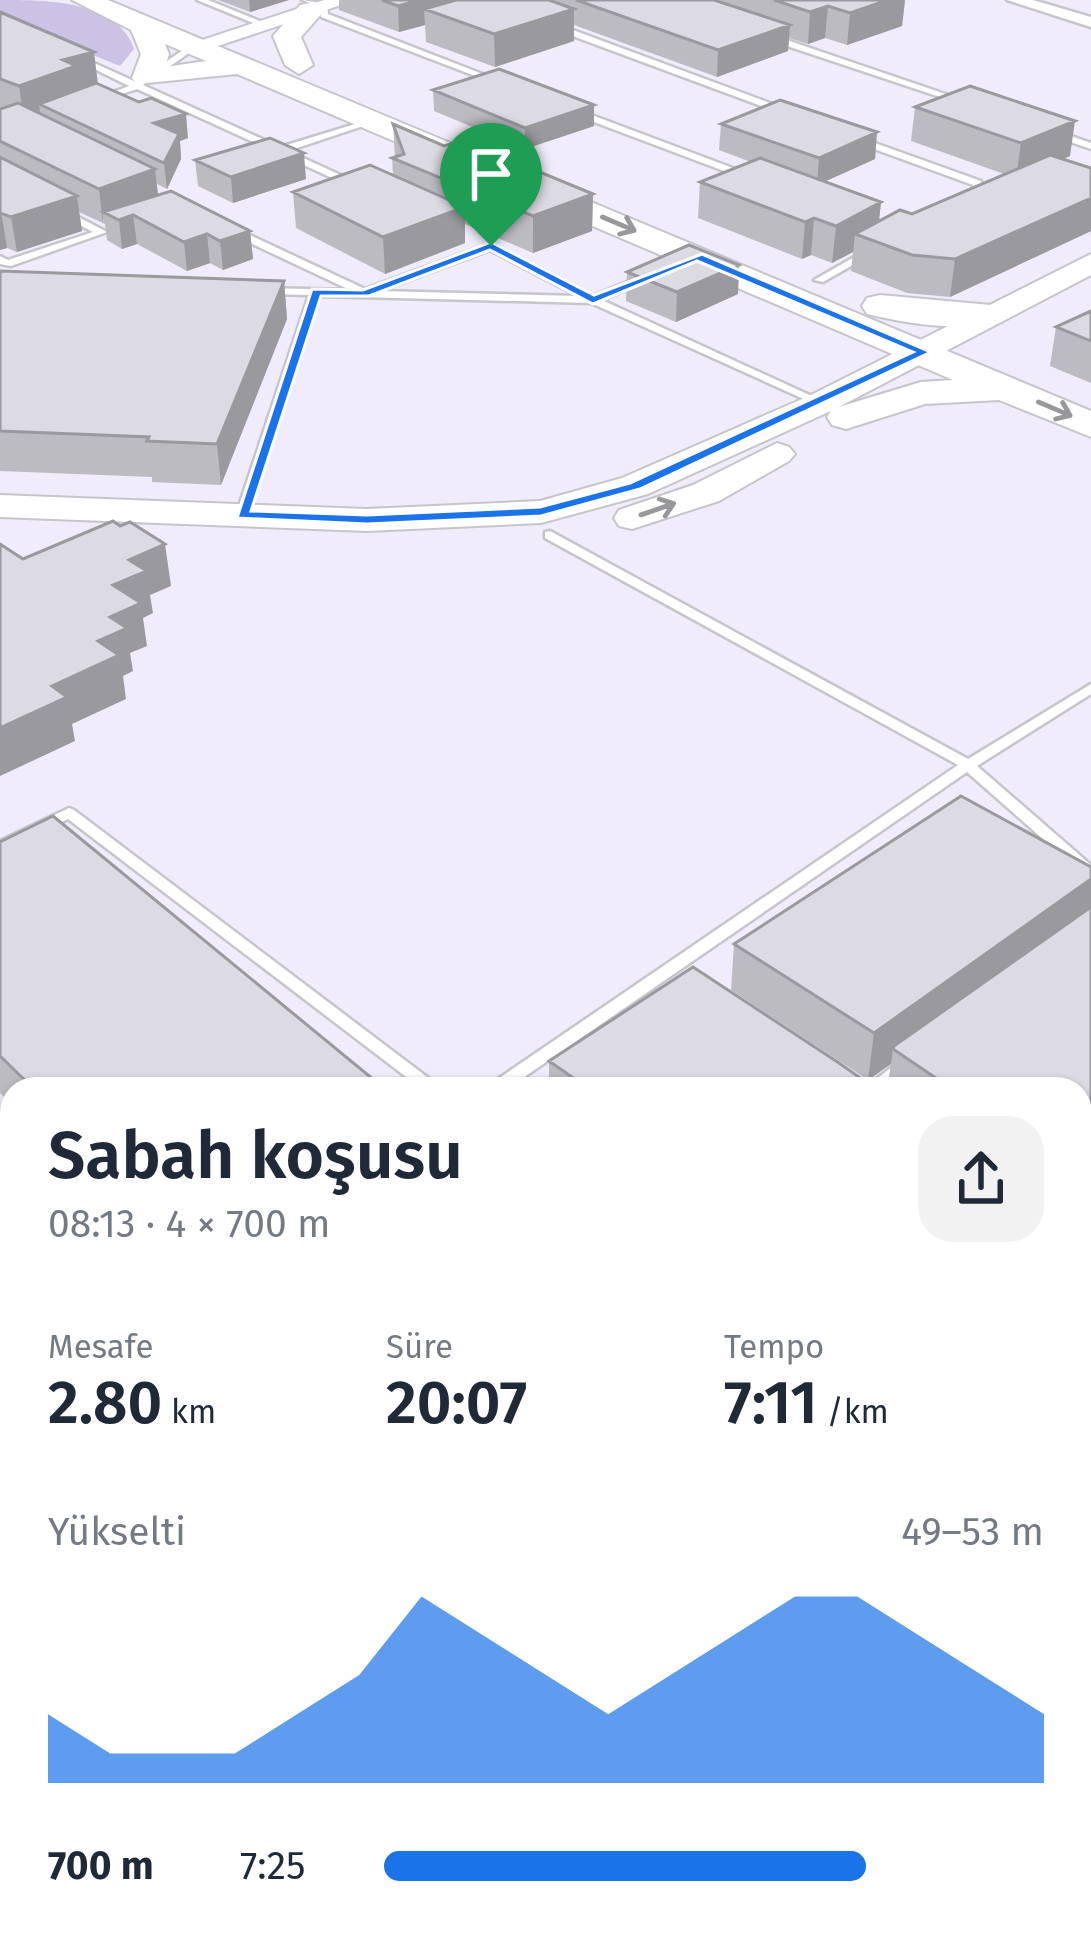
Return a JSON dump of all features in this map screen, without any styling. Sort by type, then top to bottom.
[{"type":"main road","points":[[85,0],[142,12],[210,40],[299,65],[880,306],[944,315],[957,342],[1009,389],[1091,424]]},
{"type":"main road","points":[[299,65],[287,35],[322,4]]},
{"type":"main road","points":[[137,82],[155,53],[142,12]]},
{"type":"main road","points":[[210,40],[244,65],[687,261],[841,317],[957,342],[1091,394]]},
{"type":"main road","points":[[137,82],[244,65]]},
{"type":"main road","points":[[0,529],[285,544],[484,545],[611,525],[706,493],[834,410],[1091,263]]},
{"type":"main road","points":[[834,410],[868,381],[957,342],[1091,295]]},
{"type":"main road","points":[[841,317],[870,339],[876,352],[868,381]]},
{"type":"main road","points":[[0,506],[367,520],[541,512],[635,486],[834,410],[956,387],[1009,389]]},
{"type":"street","points":[[1016,0],[1091,22]]},
{"type":"street","points":[[1042,8],[1066,0]]},
{"type":"street","points":[[210,40],[322,4]]},
{"type":"lane","points":[[201,0],[263,24]]},
{"type":"lane","points":[[322,4],[324,15],[506,85]]},
{"type":"lane","points":[[530,17],[796,116]]},
{"type":"lane","points":[[750,32],[965,103]]},
{"type":"lane","points":[[397,43],[419,36]]},
{"type":"lane","points":[[93,103],[210,40]]},
{"type":"lane","points":[[64,53],[137,82],[364,189]]},
{"type":"lane","points":[[568,110],[773,187]]},
{"type":"lane","points":[[279,151],[372,120]]},
{"type":"lane","points":[[1049,132],[1091,146]]},
{"type":"lane","points":[[853,138],[978,183],[978,193]]},
{"type":"lane","points":[[959,203],[978,193],[1000,193]]},
{"type":"lane","points":[[61,211],[102,232]]},
{"type":"lane","points":[[4,262],[123,226]]},
{"type":"lane","points":[[225,227],[364,293],[491,246]]},
{"type":"lane","points":[[470,236],[593,300],[834,410]]},
{"type":"lane","points":[[819,280],[881,247]]},
{"type":"lane","points":[[4,262],[30,272]]},
{"type":"lane","points":[[250,290],[593,300],[656,274]]},
{"type":"lane","points":[[242,515],[316,292]]},
{"type":"lane","points":[[550,535],[968,766],[1091,873]]},
{"type":"lane","points":[[513,1077],[968,766],[1091,688]]},
{"type":"lane","points":[[0,847],[69,813],[418,1077]]},
{"type":"lane","points":[[663,974],[682,987]]},
{"type":"lane","points":[[889,1077],[927,1050]]},
{"type":"shaded area","points":[[0,0],[1091,0],[1091,1077],[0,1077]]},
{"type":"shaded area","points":[[0,0],[58,3],[96,12],[125,33],[134,49],[120,66],[0,17]]},
{"type":"building","points":[[382,0],[421,0],[398,6]]},
{"type":"building","points":[[456,0],[549,0],[574,9],[494,34],[424,9]]},
{"type":"building","points":[[576,0],[714,0],[790,25],[718,50]]},
{"type":"building","points":[[774,0],[888,0],[850,13],[828,6],[810,12]]},
{"type":"building","points":[[0,12],[94,52],[63,60],[76,66],[19,86],[0,79]]},
{"type":"building","points":[[499,69],[594,105],[525,128],[433,90]]},
{"type":"building","points":[[96,83],[139,102],[151,98],[186,114],[154,123],[179,134],[164,163],[39,104]]},
{"type":"building","points":[[970,86],[1075,121],[1021,143],[915,107]]},
{"type":"building","points":[[780,100],[877,132],[819,158],[721,124]]},
{"type":"building","points":[[18,103],[155,169],[99,189],[0,141],[0,109]]},
{"type":"building","points":[[393,124],[444,146],[462,140],[593,194],[533,216],[392,158],[404,154]]},
{"type":"building","points":[[270,138],[304,153],[231,177],[195,160]]},
{"type":"building","points":[[1050,155],[1091,168],[1091,198],[955,259],[912,255],[855,234],[900,210],[912,214]]},
{"type":"building","points":[[0,157],[77,196],[11,217],[0,213]]},
{"type":"building","points":[[760,158],[881,202],[836,226],[814,218],[805,222],[700,182]]},
{"type":"building","points":[[370,165],[465,207],[383,237],[293,192]]},
{"type":"building","points":[[171,191],[250,231],[220,241],[207,234],[184,242],[133,215],[119,220],[103,212]]},
{"type":"building","points":[[689,245],[739,265],[677,292],[627,272]]},
{"type":"building","points":[[0,271],[284,281],[217,444],[0,431]]},
{"type":"building","points":[[1091,311],[1091,341],[1056,327]]},
{"type":"building","points":[[113,521],[120,526],[130,522],[165,544],[129,560],[147,571],[113,585],[141,603],[110,617],[127,628],[98,641],[119,655],[52,686],[67,697],[0,728],[0,544],[23,559]]},
{"type":"building","points":[[961,796],[1091,867],[1091,879],[874,1033],[734,944]]},
{"type":"building","points":[[53,816],[370,1077],[22,1077],[0,1056],[0,842]]},
{"type":"building","points":[[1091,907],[1091,1077],[934,1077],[894,1046]]},
{"type":"building","points":[[693,967],[859,1077],[572,1077],[549,1061]]},
{"type":"route","points":[[491,246],[593,300],[697,256],[924,352],[635,486],[541,512],[367,520],[242,515],[316,292],[364,293],[491,246]]}]
